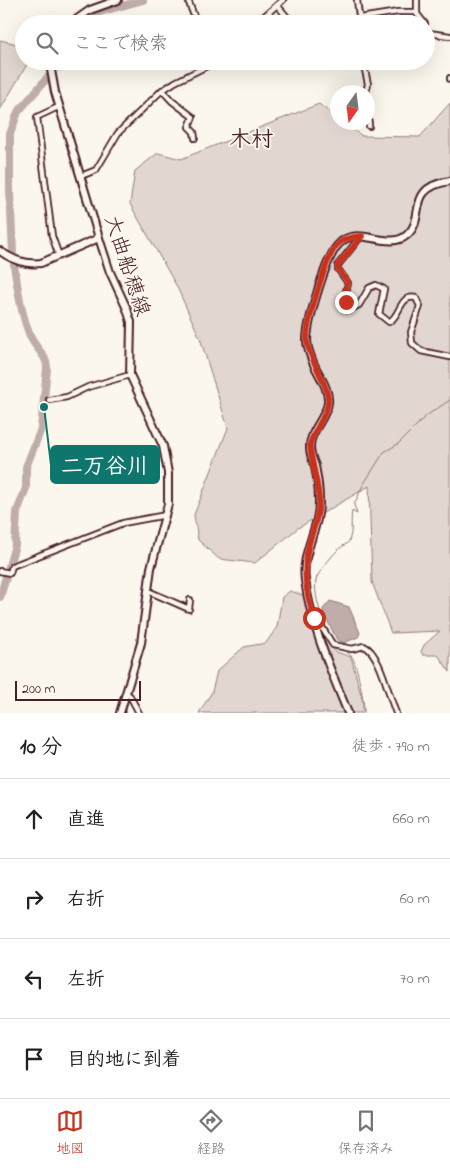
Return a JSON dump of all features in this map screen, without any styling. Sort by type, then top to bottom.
[{"type":"main road","points":[[83,15],[90,10],[118,0]]},
{"type":"main road","name":"大曲船穂線","points":[[51,70],[55,92],[99,238],[130,322],[130,375],[163,446],[168,473],[166,515],[148,591],[141,643],[120,713]]},
{"type":"main road","points":[[348,713],[314,618],[304,579],[309,542],[317,524],[319,500],[310,447],[328,403],[326,390],[310,356],[307,339],[322,277],[329,258],[338,244],[349,237],[362,236],[388,240],[409,234],[421,197],[429,187],[450,180]]},
{"type":"main road","points":[[0,251],[11,258],[31,264],[59,256],[99,238]]},
{"type":"street","points":[[188,0],[194,15]]},
{"type":"street","points":[[265,15],[283,0]]},
{"type":"street","points":[[356,0],[359,15]]},
{"type":"street","points":[[417,0],[420,15]]},
{"type":"street","points":[[277,5],[285,15]]},
{"type":"street","points":[[379,15],[398,12],[418,12]]},
{"type":"street","points":[[435,35],[450,36]]},
{"type":"street","points":[[81,176],[96,170],[118,133],[162,90],[198,70]]},
{"type":"street","points":[[365,70],[368,85]]},
{"type":"street","points":[[162,90],[172,101],[193,117],[189,127],[194,132],[195,138]]},
{"type":"street","points":[[56,108],[37,117],[52,236],[59,256]]},
{"type":"street","points":[[362,236],[338,265],[338,269],[348,282],[345,295],[346,302],[355,307],[359,306],[369,288],[376,284],[382,286],[384,289],[379,314],[389,322],[394,320],[405,299],[410,296],[416,298],[420,306],[411,332],[412,343],[421,351],[450,357]]},
{"type":"street","points":[[49,400],[67,397],[88,387],[130,375]]},
{"type":"street","points":[[0,571],[10,573],[12,566],[123,523],[166,515]]},
{"type":"street","points":[[148,591],[189,608],[190,600]]},
{"type":"street","points":[[314,618],[318,621],[333,645],[352,649],[364,646],[370,650],[381,669],[396,713]]},
{"type":"street","points":[[126,693],[130,696],[139,713]]},
{"type":"shaded area","points":[[0,40],[15,43],[15,70],[24,70],[0,110]]},
{"type":"shaded area","points":[[450,103],[450,672],[438,655],[423,655],[421,652],[424,645],[440,631],[391,633],[372,582],[369,486],[298,528],[255,563],[219,559],[198,540],[194,515],[228,428],[200,338],[176,285],[130,204],[135,171],[158,153],[181,159],[319,104],[330,113],[330,130],[354,130],[362,136],[420,137]]},
{"type":"shaded area","points":[[290,591],[306,596],[318,627],[336,652],[351,657],[363,702],[363,713],[199,713],[212,692],[217,671],[244,647],[266,643],[277,627],[282,597]]},
{"type":"shaded area","points":[[330,601],[349,607],[360,633],[358,637],[344,643],[337,640],[323,612],[323,609]]},
{"type":"waterway","points":[[95,15],[143,0]]},
{"type":"waterway","points":[[13,253],[10,134],[18,112],[48,77]]},
{"type":"waterway","points":[[9,566],[15,545],[17,512],[26,488],[26,467],[41,429],[47,368],[47,363],[33,342],[25,320],[14,265]]},
{"type":"waterway","points":[[339,645],[329,632],[320,612],[316,590],[318,575],[334,553],[349,541],[352,511],[357,514],[354,505],[363,485],[384,452],[398,444],[426,416],[450,400]]},
{"type":"waterway","points":[[0,597],[6,577]]},
{"type":"waterway","points":[[343,649],[352,657],[356,668],[364,713]]},
{"type":"place","name":"二万谷川","points":[[44,407]]},
{"type":"district","name":"木村","points":[[251,141]]},
{"type":"route","points":[[314,618],[304,579],[309,542],[317,524],[319,500],[315,466],[310,447],[314,432],[328,403],[326,390],[310,356],[307,339],[322,277],[329,258],[338,244],[349,237],[362,236],[354,247],[339,261],[338,265],[338,269],[348,282],[345,295],[346,302]]}]
